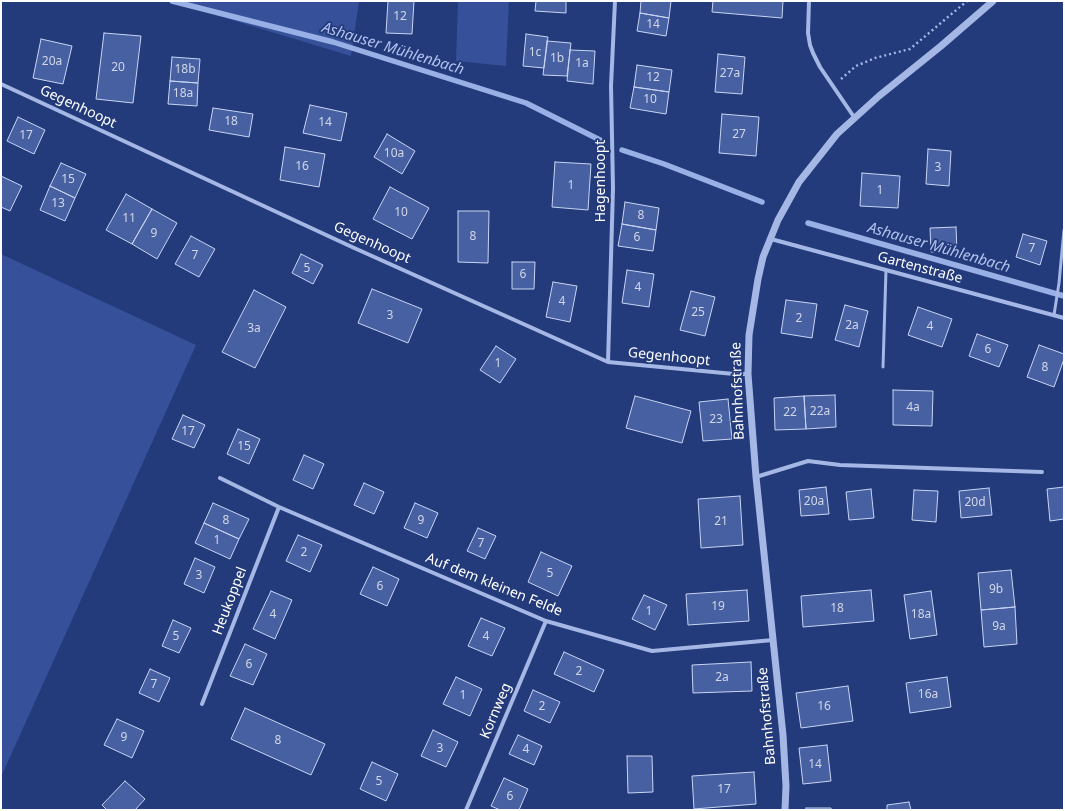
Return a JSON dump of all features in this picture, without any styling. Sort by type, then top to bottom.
[{"type":"street","name":"Hagenhoopt","points":[[608,362],[613,188],[611,86],[615,1]]},
{"type":"street","points":[[809,1],[808,24],[810,45],[820,67],[854,117]]},
{"type":"street","name":"Bahnhofstraße","points":[[785,810],[786,786],[783,735],[756,477],[748,374],[749,335],[753,306],[763,258],[778,220],[799,182],[833,139],[854,117],[942,46],[993,1]]},
{"type":"street","name":"Gegenhoopt","points":[[1,84],[352,247],[608,362],[748,374]]},
{"type":"street","name":"Gartenstraße","points":[[771,239],[1064,318]]},
{"type":"street","points":[[756,477],[808,462],[840,465],[1042,472]]},
{"type":"street","name":"Auf dem kleinen Felde","points":[[220,478],[279,507],[546,621],[652,651],[773,640]]},
{"type":"street","name":"Heukoppel","points":[[202,704],[279,507]]},
{"type":"street","name":"Kornweg","points":[[466,810],[546,621]]},
{"type":"lane","points":[[1054,315],[1057,302],[1064,230]]},
{"type":"lane","points":[[883,367],[886,270]]},
{"type":"path","points":[[833,86],[856,66],[875,58],[910,49],[967,1]]},
{"type":"shaded area","points":[[169,1],[359,1],[351,56]]},
{"type":"shaded area","points":[[458,1],[509,1],[506,66],[456,61]]},
{"type":"shaded area","points":[[1,254],[196,345],[1,777]]},
{"type":"building","points":[[388,1],[414,1],[412,34],[386,33]]},
{"type":"building","points":[[536,1],[566,1],[566,13],[535,11]]},
{"type":"building","points":[[641,1],[671,1],[669,18],[640,13]]},
{"type":"building","points":[[713,1],[783,1],[782,18],[712,12]]},
{"type":"building","points":[[640,13],[669,18],[666,36],[637,31]]},
{"type":"building","points":[[104,33],[141,36],[133,103],[96,99]]},
{"type":"building","points":[[526,34],[548,37],[544,68],[523,66]]},
{"type":"building","points":[[41,39],[72,46],[63,84],[33,78]]},
{"type":"building","points":[[547,41],[571,43],[567,76],[543,75]]},
{"type":"building","points":[[570,50],[595,51],[593,84],[567,81]]},
{"type":"building","points":[[718,54],[745,57],[742,94],[715,92]]},
{"type":"building","points":[[172,57],[200,59],[198,83],[170,81]]},
{"type":"building","points":[[637,65],[672,70],[669,92],[634,87]]},
{"type":"building","points":[[170,81],[198,83],[197,106],[168,104]]},
{"type":"building","points":[[634,87],[669,92],[666,114],[630,108]]},
{"type":"building","points":[[310,105],[347,113],[341,141],[303,133]]},
{"type":"building","points":[[213,108],[253,114],[249,137],[209,130]]},
{"type":"building","points":[[722,114],[759,117],[756,156],[719,153]]},
{"type":"building","points":[[18,117],[45,130],[34,154],[7,141]]},
{"type":"building","points":[[387,134],[415,151],[402,174],[374,157]]},
{"type":"building","points":[[285,147],[325,154],[319,187],[280,180]]},
{"type":"building","points":[[928,149],[951,151],[949,186],[926,184]]},
{"type":"building","points":[[555,162],[591,164],[588,210],[552,207]]},
{"type":"building","points":[[61,163],[86,174],[75,198],[50,186]]},
{"type":"building","points":[[862,173],[900,176],[898,208],[860,206]]},
{"type":"building","points":[[1,176],[22,186],[10,211],[1,207]]},
{"type":"building","points":[[50,186],[75,198],[65,221],[40,210]]},
{"type":"building","points":[[390,187],[429,208],[412,239],[373,219]]},
{"type":"building","points":[[126,194],[152,209],[132,244],[106,230]]},
{"type":"building","points":[[625,202],[659,208],[656,230],[622,224]]},
{"type":"building","points":[[152,209],[177,223],[157,259],[132,244]]},
{"type":"building","points":[[458,211],[489,211],[488,263],[458,262]]},
{"type":"building","points":[[622,224],[656,230],[653,251],[618,246]]},
{"type":"building","points":[[956,227],[957,251],[931,252],[930,228]]},
{"type":"building","points":[[1023,234],[1047,241],[1040,265],[1016,257]]},
{"type":"building","points":[[191,236],[215,249],[199,277],[175,264]]},
{"type":"building","points":[[301,254],[323,265],[313,284],[292,273]]},
{"type":"building","points":[[512,262],[535,262],[534,289],[512,289]]},
{"type":"building","points":[[627,270],[654,274],[649,307],[622,303]]},
{"type":"building","points":[[553,282],[577,286],[570,322],[546,317]]},
{"type":"building","points":[[372,289],[422,309],[408,343],[358,323]]},
{"type":"building","points":[[254,290],[286,307],[255,368],[222,352]]},
{"type":"building","points":[[691,291],[715,297],[705,336],[680,330]]},
{"type":"building","points":[[786,300],[817,304],[812,338],[781,333]]},
{"type":"building","points":[[845,305],[868,311],[859,347],[835,340]]},
{"type":"building","points":[[918,307],[952,319],[942,347],[908,335]]},
{"type":"building","points":[[977,334],[1008,345],[999,367],[969,356]]},
{"type":"building","points":[[1039,345],[1064,354],[1064,359],[1054,387],[1027,377]]},
{"type":"building","points":[[496,346],[516,359],[500,383],[480,370]]},
{"type":"building","points":[[893,390],[933,391],[932,426],[893,425]]},
{"type":"building","points":[[835,395],[836,427],[806,429],[804,396]]},
{"type":"building","points":[[635,396],[691,411],[682,443],[626,428]]},
{"type":"building","points":[[804,396],[806,429],[775,430],[774,398]]},
{"type":"building","points":[[728,399],[732,439],[703,441],[699,402]]},
{"type":"building","points":[[183,415],[205,425],[194,448],[172,439]]},
{"type":"building","points":[[238,429],[260,439],[249,464],[227,454]]},
{"type":"building","points":[[304,455],[324,464],[313,489],[293,480]]},
{"type":"building","points":[[364,483],[384,492],[374,514],[354,505]]},
{"type":"building","points":[[826,487],[829,514],[801,516],[799,490]]},
{"type":"building","points":[[1064,487],[1064,519],[1050,521],[1047,489]]},
{"type":"building","points":[[989,488],[992,515],[961,518],[959,491]]},
{"type":"building","points":[[871,489],[874,518],[849,520],[846,492]]},
{"type":"building","points":[[914,490],[938,491],[936,522],[912,520]]},
{"type":"building","points":[[740,496],[743,545],[701,548],[698,499]]},
{"type":"building","points":[[213,503],[249,519],[239,539],[204,523]]},
{"type":"building","points":[[415,503],[438,513],[427,538],[404,528]]},
{"type":"building","points":[[204,523],[239,539],[230,559],[195,543]]},
{"type":"building","points":[[478,528],[496,536],[485,559],[467,551]]},
{"type":"building","points":[[298,535],[322,545],[310,572],[286,561]]},
{"type":"building","points":[[541,552],[572,566],[558,596],[528,582]]},
{"type":"building","points":[[195,558],[215,567],[204,593],[184,584]]},
{"type":"building","points":[[373,567],[399,579],[387,606],[360,594]]},
{"type":"building","points":[[1011,570],[1015,607],[981,610],[978,573]]},
{"type":"building","points":[[747,590],[749,621],[688,625],[686,594]]},
{"type":"building","points":[[871,590],[874,621],[803,627],[801,596]]},
{"type":"building","points":[[271,591],[292,600],[275,639],[253,629]]},
{"type":"building","points":[[931,591],[937,635],[910,639],[904,595]]},
{"type":"building","points":[[644,595],[667,605],[655,630],[632,619]]},
{"type":"building","points":[[1015,607],[1017,644],[984,647],[981,610]]},
{"type":"building","points":[[481,618],[505,628],[492,656],[468,646]]},
{"type":"building","points":[[173,620],[191,628],[179,653],[162,646]]},
{"type":"building","points":[[245,644],[267,654],[253,685],[230,676]]},
{"type":"building","points":[[564,652],[604,670],[594,692],[554,674]]},
{"type":"building","points":[[751,662],[752,691],[693,693],[692,665]]},
{"type":"building","points":[[150,669],[170,678],[159,702],[139,693]]},
{"type":"building","points":[[456,677],[482,689],[470,716],[443,704]]},
{"type":"building","points":[[947,677],[951,707],[910,713],[906,683]]},
{"type":"building","points":[[848,686],[853,721],[801,728],[796,693]]},
{"type":"building","points":[[533,690],[560,702],[550,723],[524,711]]},
{"type":"building","points":[[245,708],[325,744],[311,775],[231,739]]},
{"type":"building","points":[[117,719],[144,731],[132,758],[104,745]]},
{"type":"building","points":[[433,730],[458,742],[446,767],[421,756]]},
{"type":"building","points":[[518,735],[542,746],[534,765],[509,754]]},
{"type":"building","points":[[827,745],[831,781],[803,784],[799,748]]},
{"type":"building","points":[[627,756],[652,756],[653,792],[628,793]]},
{"type":"building","points":[[372,762],[398,774],[386,801],[360,789]]},
{"type":"building","points":[[754,772],[756,804],[694,809],[692,776]]},
{"type":"building","points":[[504,778],[528,789],[519,810],[500,810],[491,806]]},
{"type":"building","points":[[125,781],[145,799],[135,810],[107,810],[102,805]]},
{"type":"building","points":[[909,802],[911,810],[887,810],[887,805]]},
{"type":"building","points":[[806,808],[831,808],[831,810],[806,810]]},
{"type":"waterway","name":"Ashauser Mühlenbach","points":[[172,1],[333,42],[526,103],[600,140]]},
{"type":"waterway","name":"Ashauser Mühlenbach","points":[[622,150],[664,164],[762,202]]},
{"type":"waterway","name":"Ashauser Mühlenbach","points":[[808,223],[1064,296]]}]
